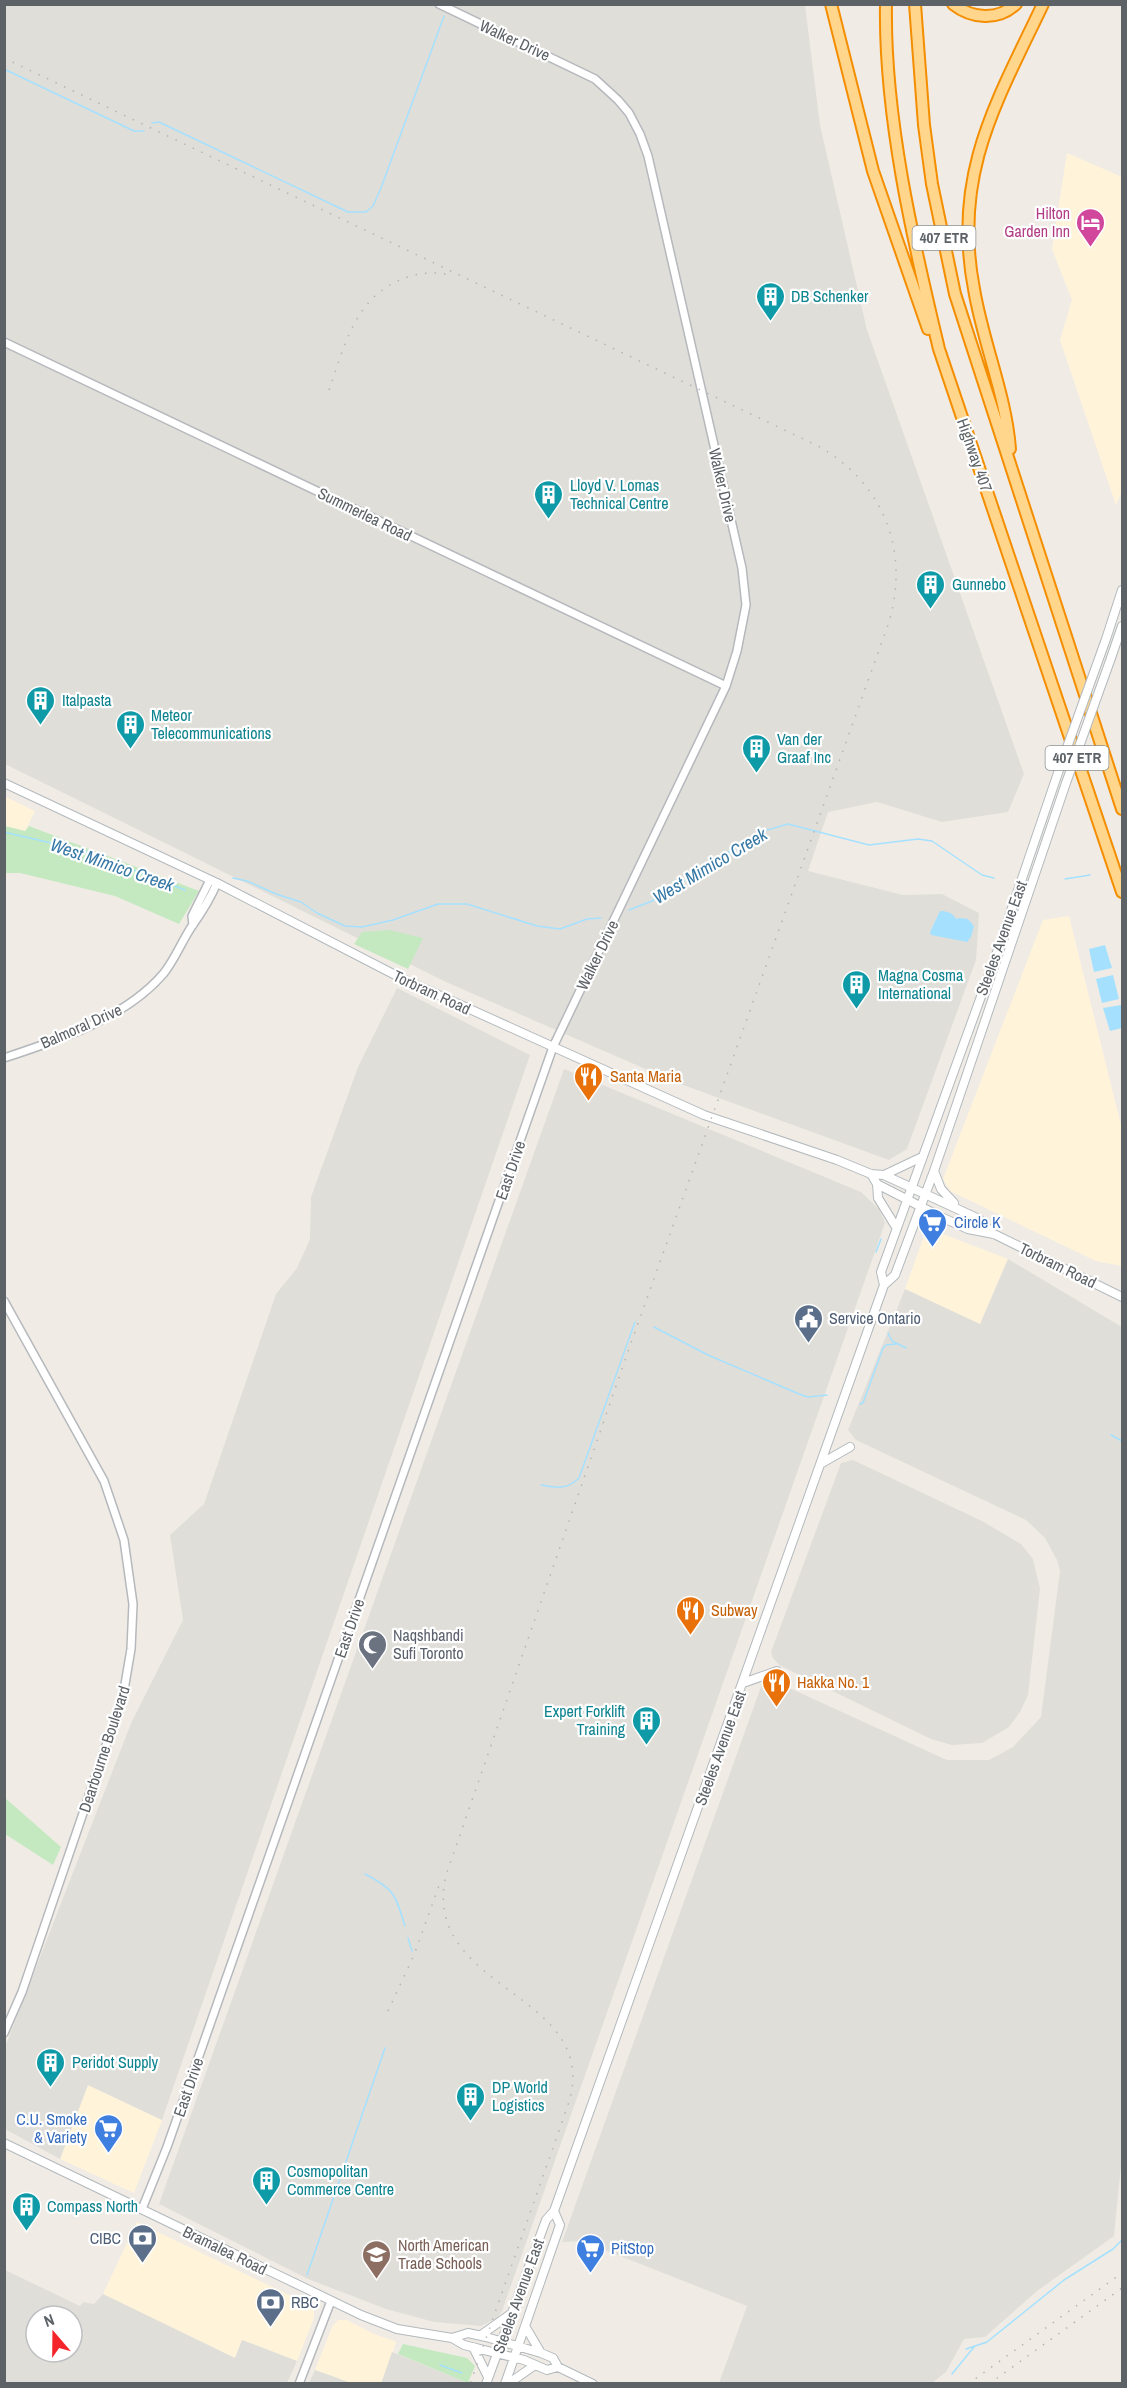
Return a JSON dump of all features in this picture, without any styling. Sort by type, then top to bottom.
[{"type":"highway","points":[[831,4],[873,171],[928,329],[939,349]]},
{"type":"highway","name":"Highway 407","points":[[886,4],[890,96],[895,130],[924,286],[939,349],[1122,892]]},
{"type":"highway","name":"Highway 407","points":[[915,4],[924,126],[932,184],[956,294],[1122,810]]},
{"type":"highway","points":[[953,4],[968,14],[984,17],[1006,12],[1016,4]]},
{"type":"highway","points":[[1011,464],[1008,426],[981,327],[973,287],[968,232],[969,193],[977,155],[992,111],[1043,4]]},
{"type":"main road","name":"Steeles Avenue East","points":[[884,1285],[880,1272],[999,947],[1122,590]]},
{"type":"main road","name":"Steeles Avenue East","points":[[487,2380],[546,2220],[554,2211],[884,1285],[895,1275],[926,1194],[1122,626]]},
{"type":"main road","name":"Torbram Road","points":[[4,783],[214,882],[401,978],[704,1115],[827,1156],[871,1174],[884,1174],[979,1219],[993,1234]]},
{"type":"main road","points":[[884,1174],[922,1157]]},
{"type":"main road","points":[[934,1171],[947,1198],[962,1210]]},
{"type":"main road","points":[[871,1174],[876,1184],[878,1198],[896,1227]]},
{"type":"main road","name":"Torbram Road","points":[[876,1184],[968,1228],[993,1234],[1122,1297]]},
{"type":"main road","points":[[822,1463],[850,1447]]},
{"type":"main road","points":[[743,1683],[777,1671]]},
{"type":"main road","name":"Bramalea Road","points":[[4,2143],[331,2301],[397,2329],[452,2338],[464,2345],[514,2357],[547,2370],[558,2367]]},
{"type":"main road","name":"Steeles Avenue East","points":[[506,2384],[560,2225],[554,2211]]},
{"type":"main road","points":[[481,2335],[513,2312]]},
{"type":"main road","points":[[525,2326],[541,2353]]},
{"type":"main road","name":"Bramalea Road","points":[[452,2338],[468,2333],[481,2335],[541,2353],[553,2358],[558,2367],[593,2384]]},
{"type":"main road","points":[[473,2347],[487,2380]]},
{"type":"main road","points":[[506,2384],[536,2364]]},
{"type":"street","name":"Walker Drive","points":[[439,4],[595,79],[618,100],[640,134],[645,145],[742,568],[746,605],[737,651],[726,686],[553,1047]]},
{"type":"street","name":"Summerlea Road","points":[[4,342],[726,686]]},
{"type":"street","name":"Balmoral Drive","points":[[4,1058],[93,1025],[129,1005],[163,974],[193,925],[192,916],[214,882]]},
{"type":"street","name":"East Drive","points":[[142,2209],[167,2147],[553,1047]]},
{"type":"street","name":"Dearbourne Boulevard","points":[[4,1301],[107,1487],[124,1540],[133,1604],[130,1663],[118,1713],[22,1992],[4,2033]]},
{"type":"street","points":[[298,2384],[331,2301]]},
{"type":"shaded area","points":[[4,5],[805,5],[820,125],[867,330],[1024,774],[1008,812],[942,822],[877,802],[828,812],[808,871],[903,895],[942,894],[979,913],[976,960],[907,1149],[889,1160],[675,1082],[446,982],[5,764]]},
{"type":"shaded area","points":[[1067,153],[1122,177],[1122,491],[1116,505],[1060,340],[1072,300],[1052,249]]},
{"type":"shaded area","points":[[4,796],[35,811],[25,831],[5,826]]},
{"type":"shaded area","points":[[1069,916],[1122,1129],[1122,1266],[1096,1261],[950,1191],[943,1179],[1043,920]]},
{"type":"shaded area","points":[[397,988],[530,1055],[162,2120],[88,2085],[60,2159],[5,2129],[5,2047],[132,1721],[183,1620],[170,1535],[204,1504],[276,1294],[297,1268],[310,1239],[311,1197],[358,1067]]},
{"type":"shaded area","points":[[564,1069],[861,1192],[879,1209],[885,1223],[502,2311],[497,2318],[481,2326],[434,2322],[386,2309],[308,2279],[159,2204]]},
{"type":"shaded area","points":[[927,1228],[1008,1259],[980,1325],[905,1289]]},
{"type":"shaded area","points":[[1008,1259],[1122,1327],[1122,2156],[1114,2236],[1037,2291],[985,2337],[964,2339],[946,2372],[932,2383],[719,2383],[747,2306],[582,2241],[562,2242],[763,1681],[772,1680],[947,1760],[989,1760],[1013,1747],[1041,1717],[1060,1571],[1057,1560],[1045,1538],[1026,1520],[856,1440],[848,1430],[905,1289],[980,1324]]},
{"type":"shaded area","points":[[853,1460],[982,1521],[1021,1544],[1033,1559],[1040,1589],[1028,1695],[1020,1712],[1009,1727],[982,1743],[952,1745],[931,1739],[779,1665],[773,1658],[771,1652],[841,1463]]},
{"type":"shaded area","points":[[88,2085],[162,2120],[134,2193],[60,2159]]},
{"type":"shaded area","points":[[137,2222],[314,2307],[314,2318],[297,2361],[242,2340],[235,2358],[105,2296],[103,2294]]},
{"type":"shaded area","points":[[5,2270],[76,2304],[24,2304],[24,2364],[84,2364],[84,2304],[82,2304],[83,2302],[94,2304],[103,2294],[235,2358],[242,2340],[297,2361],[287,2383],[5,2383]]},
{"type":"shaded area","points":[[338,2320],[347,2320],[374,2334],[395,2341],[381,2383],[351,2383],[315,2370],[332,2327]]},
{"type":"shaded area","points":[[392,2352],[468,2383],[381,2384]]},
{"type":"shaded area","points":[[315,2370],[351,2383],[309,2383]]},
{"type":"green space","points":[[5,826],[25,831],[29,826],[199,891],[179,924],[115,896],[20,873],[5,873]]},
{"type":"green space","points":[[389,930],[423,938],[408,969],[354,944],[362,932]]},
{"type":"green space","points":[[4,1797],[61,1847],[53,1865],[5,1834]]},
{"type":"green space","points":[[403,2344],[467,2358],[475,2366],[468,2383],[398,2354]]},
{"type":"water","points":[[940,911],[953,915],[956,919],[968,919],[974,926],[967,942],[931,935],[930,932]]},
{"type":"water","points":[[1105,945],[1112,968],[1094,972],[1089,949]]},
{"type":"water","points":[[1113,975],[1119,999],[1102,1003],[1096,979]]},
{"type":"water","points":[[1121,1005],[1122,1028],[1110,1031],[1103,1008]]},
{"type":"waterway","points":[[152,123],[159,122],[348,212],[366,212],[373,206],[381,188],[444,16]]},
{"type":"waterway","points":[[4,69],[134,131],[144,131]]},
{"type":"waterway","name":"West Mimico Creek","points":[[629,910],[652,901],[760,832],[788,824],[869,845],[918,839],[932,841],[982,875],[994,878]]},
{"type":"waterway","name":"West Mimico Creek","points":[[4,832],[81,850],[185,890]]},
{"type":"waterway","name":"West Mimico Creek","points":[[1065,879],[1090,875]]},
{"type":"waterway","name":"West Mimico Creek","points":[[233,878],[247,881],[301,902],[317,913],[345,926],[362,927],[393,920],[438,904],[467,904],[537,926],[560,929],[587,919],[601,918]]},
{"type":"waterway","points":[[876,1252],[881,1239]]},
{"type":"waterway","points":[[541,1485],[562,1487],[570,1485],[579,1478],[635,1322]]},
{"type":"waterway","points":[[654,1327],[708,1355],[799,1394],[808,1397],[827,1395]]},
{"type":"waterway","points":[[888,1333],[892,1341],[906,1348]]},
{"type":"waterway","points":[[860,1404],[863,1403],[883,1348],[886,1345],[896,1344]]},
{"type":"waterway","points":[[1111,1435],[1122,1441]]},
{"type":"waterway","points":[[365,1874],[393,1894],[405,1926]]},
{"type":"waterway","points":[[408,1938],[412,1951]]},
{"type":"waterway","points":[[307,2275],[385,2048]]},
{"type":"waterway","points":[[966,2349],[987,2342],[1064,2280],[1113,2249],[1122,2240]]},
{"type":"waterway","points":[[952,2374],[974,2347]]},
{"type":"waterway","points":[[440,2365],[462,2373]]},
{"type":"railway","points":[[4,58],[818,446],[841,461],[860,479],[875,500],[886,522],[893,546],[896,571],[894,598],[888,625],[631,1343],[446,1875],[445,1914],[459,1944],[482,1969],[539,2013],[561,2038],[572,2067],[568,2105],[470,2384]]},
{"type":"railway","points":[[329,390],[353,326],[372,299],[384,288],[412,276],[425,273],[450,275]]},
{"type":"railway","points":[[388,2011],[414,1955],[440,1883]]},
{"type":"railway","points":[[968,2384],[1122,2273]]},
{"type":"railway","points":[[989,2384],[1122,2288]]},
{"type":"place","name":"Hilton Garden Inn","points":[[1091,248]]},
{"type":"place","name":"DB Schenker","points":[[770,322]]},
{"type":"place","name":"Lloyd V. Lomas Technical Centre","points":[[549,520]]},
{"type":"place","name":"Gunnebo","points":[[931,610]]},
{"type":"place","name":"Italpasta","points":[[41,726]]},
{"type":"place","name":"Meteor Telecommunications","points":[[130,750]]},
{"type":"place","name":"Van der Graaf Inc","points":[[756,774]]},
{"type":"place","name":"Magna Cosma International","points":[[857,1010]]},
{"type":"place","name":"Santa Maria","points":[[589,1102]]},
{"type":"place","name":"Circle K","points":[[933,1248]]},
{"type":"place","name":"Service Ontario","points":[[808,1344]]},
{"type":"place","name":"Subway","points":[[690,1636]]},
{"type":"place","name":"Naqshbandi Sufi Toronto","points":[[372,1670]]},
{"type":"place","name":"Hakka No. 1","points":[[776,1708]]},
{"type":"place","name":"Expert Forklift Training","points":[[646,1746]]},
{"type":"place","name":"Peridot Supply","points":[[51,2088]]},
{"type":"place","name":"DP World Logistics","points":[[471,2122]]},
{"type":"place","name":"C.U. Smoke & Variety","points":[[108,2154]]},
{"type":"place","name":"Cosmopolitan Commerce Centre","points":[[266,2206]]},
{"type":"place","name":"Compass North","points":[[26,2232]]},
{"type":"place","name":"CIBC","points":[[142,2264]]},
{"type":"place","name":"PitStop","points":[[590,2274]]},
{"type":"place","name":"North American Trade Schools","points":[[377,2280]]},
{"type":"place","name":"RBC","points":[[270,2328]]}]
